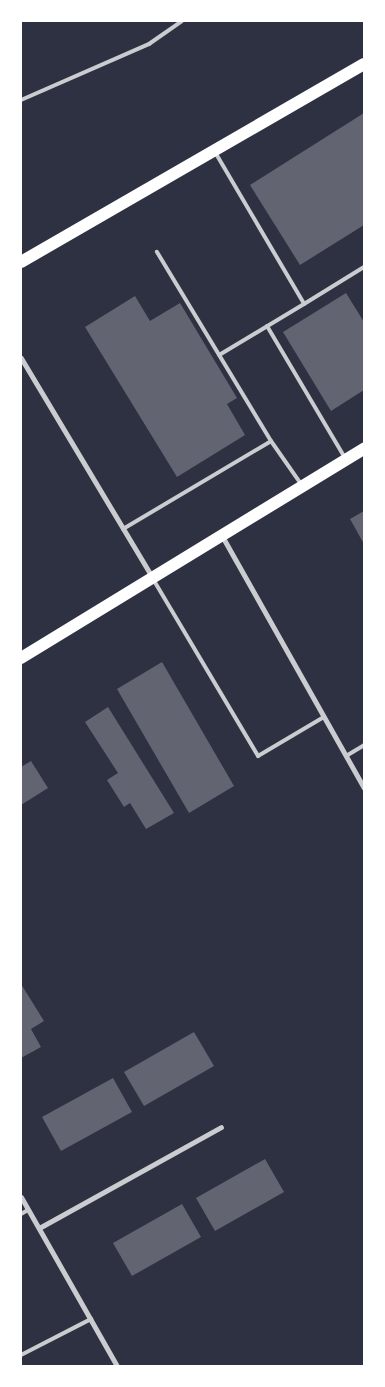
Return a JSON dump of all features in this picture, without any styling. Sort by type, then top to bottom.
[{"type":"main road","points":[[21,262],[364,64]]},
{"type":"main road","points":[[21,658],[364,450]]},
{"type":"street","points":[[21,358],[152,578]]},
{"type":"street","points":[[222,536],[364,788]]},
{"type":"street","points":[[39,1228],[221,1127]]},
{"type":"street","points":[[21,1197],[117,1366]]},
{"type":"lane","points":[[21,100],[149,44],[182,21]]},
{"type":"lane","points":[[214,150],[304,304]]},
{"type":"lane","points":[[157,252],[271,441],[302,486]]},
{"type":"lane","points":[[219,354],[364,266]]},
{"type":"lane","points":[[267,326],[347,460]]},
{"type":"lane","points":[[123,529],[271,441]]},
{"type":"lane","points":[[152,578],[258,756],[324,717]]},
{"type":"lane","points":[[346,756],[364,745]]},
{"type":"lane","points":[[21,1214],[28,1210]]},
{"type":"lane","points":[[21,1355],[91,1319]]},
{"type":"building","points":[[364,113],[364,225],[300,265],[250,185]]},
{"type":"building","points":[[346,293],[364,322],[364,390],[331,411],[283,332]]},
{"type":"building","points":[[135,296],[150,321],[180,303],[237,398],[227,404],[245,435],[177,477],[85,327]]},
{"type":"building","points":[[364,511],[364,544],[350,519]]},
{"type":"building","points":[[162,662],[234,786],[189,813],[117,689]]},
{"type":"building","points":[[108,707],[174,813],[146,829],[130,803],[124,807],[107,780],[118,773],[85,722]]},
{"type":"building","points":[[31,761],[48,788],[21,805],[21,767]]},
{"type":"building","points":[[21,984],[44,1021],[31,1029],[41,1047],[21,1058]]},
{"type":"building","points":[[194,1032],[214,1066],[144,1106],[124,1072]]},
{"type":"building","points":[[113,1078],[132,1112],[61,1151],[42,1117]]},
{"type":"building","points":[[265,1159],[284,1192],[215,1231],[196,1198]]},
{"type":"building","points":[[182,1204],[201,1237],[132,1276],[113,1243]]}]
